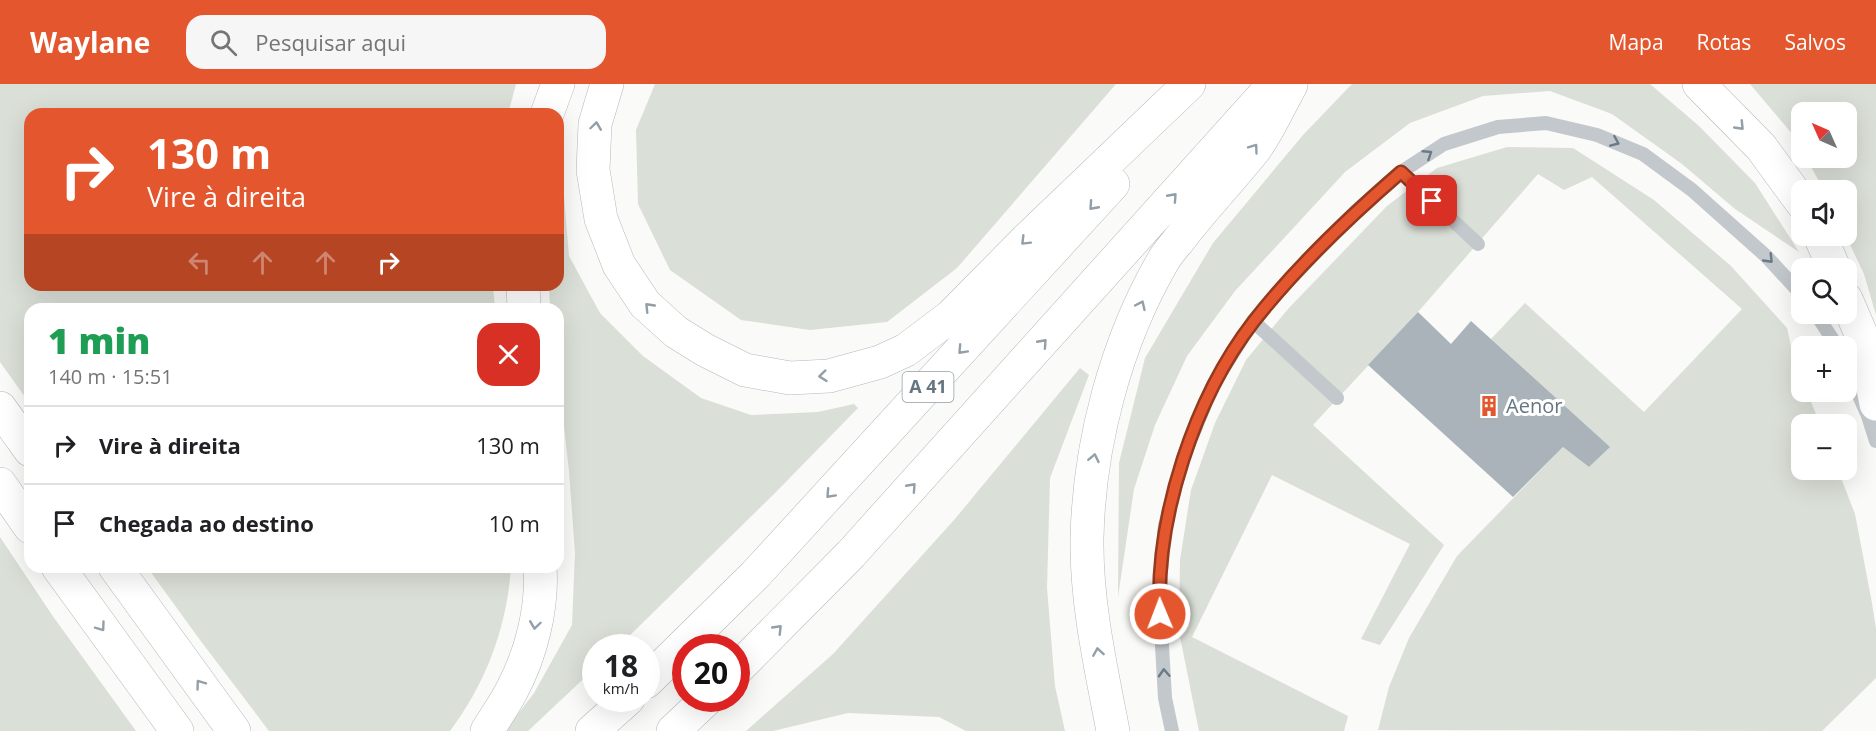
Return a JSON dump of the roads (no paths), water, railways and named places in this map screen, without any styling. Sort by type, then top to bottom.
[{"type":"highway","points":[[549,108],[558,84]]},
{"type":"highway","points":[[607,84],[595,124],[593,170],[601,219],[619,265],[645,304],[676,332],[745,370],[790,378],[829,376],[880,362],[906,350],[924,337],[951,316],[1027,239],[1189,84]]},
{"type":"highway","name":"A 41","points":[[660,668],[755,575],[1202,84]]},
{"type":"highway","name":"A 41","points":[[750,656],[867,537],[1274,84]]},
{"type":"highway","points":[[1113,724],[1098,653],[1090,598],[1087,540],[1091,470],[1102,414],[1138,309],[1164,259],[1208,202],[1255,148],[1291,84]]},
{"type":"highway","points":[[1699,84],[1761,147],[1791,188]]},
{"type":"highway","points":[[1857,324],[1864,341],[1876,404]]},
{"type":"highway","points":[[0,408],[24,442]]},
{"type":"highway","points":[[0,484],[24,518]]},
{"type":"highway","points":[[62,573],[177,731]]},
{"type":"highway","points":[[119,573],[234,731]]},
{"type":"highway","points":[[487,731],[512,691],[533,638],[540,573]]},
{"type":"highway","points":[[592,731],[613,712]]},
{"type":"highway","points":[[674,731],[694,712]]},
{"type":"lane","points":[[1172,731],[1165,698],[1159,593],[1165,525],[1183,458],[1213,385],[1253,321],[1357,210],[1401,172],[1444,144],[1498,127],[1546,123],[1597,135],[1643,154],[1692,190],[1766,256],[1791,283]]},
{"type":"lane","points":[[1401,172],[1478,244]]},
{"type":"lane","points":[[1253,321],[1337,398]]},
{"type":"lane","points":[[1857,391],[1876,441]]},
{"type":"place","name":"Aenor","points":[[1489,406]]}]
